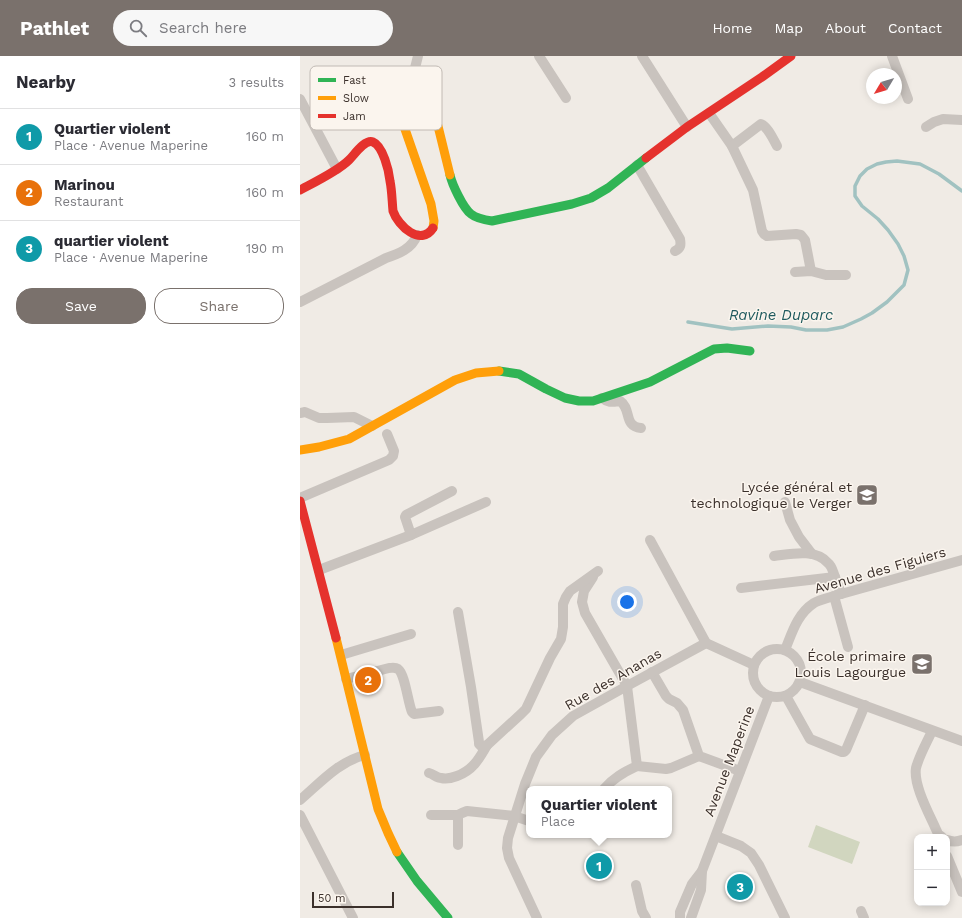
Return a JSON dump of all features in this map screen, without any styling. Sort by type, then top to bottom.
[{"type":"street","points":[[416,66],[418,56]]},
{"type":"street","points":[[539,56],[566,98]]},
{"type":"street","points":[[642,56],[687,127]]},
{"type":"street","points":[[892,56],[908,99]]},
{"type":"street","points":[[439,130],[451,180],[464,205],[471,214],[482,219],[492,221],[572,204],[591,198],[608,188],[687,127],[762,77],[787,57]]},
{"type":"street","points":[[300,99],[310,118]]},
{"type":"street","points":[[709,113],[732,146],[753,190],[762,231],[767,236],[801,235],[805,240],[811,271]]},
{"type":"street","points":[[926,127],[943,119],[962,120]]},
{"type":"street","points":[[732,146],[761,124],[766,128],[777,146]]},
{"type":"street","points":[[316,130],[337,169]]},
{"type":"street","points":[[300,190],[337,169],[349,160],[354,153],[365,144],[374,142],[381,151],[390,174],[396,217],[407,231],[417,235],[429,233],[434,225],[431,205],[405,130]]},
{"type":"street","points":[[637,165],[680,239],[680,248],[675,251]]},
{"type":"street","points":[[300,302],[386,258],[401,253],[415,241],[417,235]]},
{"type":"street","points":[[795,272],[811,271],[826,276],[846,275]]},
{"type":"street","points":[[300,450],[319,447],[349,439],[456,380],[476,373],[498,371],[519,374],[546,389],[572,400],[586,402],[650,382],[714,349],[726,348],[750,351]]},
{"type":"street","points":[[602,398],[610,403],[620,401],[623,403],[630,423],[641,428]]},
{"type":"street","points":[[300,412],[305,412],[319,418],[354,417],[372,426]]},
{"type":"street","points":[[300,498],[389,460],[393,456],[394,451],[387,434]]},
{"type":"street","points":[[411,535],[405,517],[406,515],[452,491]]},
{"type":"street","points":[[300,501],[341,655],[378,809],[400,857],[414,878],[448,918]]},
{"type":"street","points":[[319,570],[411,535],[486,502]]},
{"type":"street","points":[[784,502],[790,520],[799,537],[812,554]]},
{"type":"street","points":[[650,540],[706,643],[754,665]]},
{"type":"street","points":[[774,556],[802,553],[812,554],[829,563],[835,577],[848,647]]},
{"type":"street","name":"Avenue des Figuiers","points":[[785,650],[798,620],[814,603],[962,560]]},
{"type":"street","points":[[429,773],[441,778],[451,778],[464,773],[473,767],[487,745],[521,714],[529,703],[550,658],[561,639],[563,604],[566,597],[570,591],[598,571],[584,591],[582,602],[585,613],[627,686],[637,766]]},
{"type":"street","points":[[741,588],[835,577]]},
{"type":"street","points":[[458,612],[479,742],[482,747],[487,745]]},
{"type":"street","points":[[341,655],[411,634]]},
{"type":"street","name":"Rue des Ananas","points":[[537,918],[509,858],[507,848],[514,816],[536,757],[552,735],[573,716],[706,643]]},
{"type":"street","points":[[770,650],[785,650],[797,660],[801,674],[800,682],[792,692],[786,696],[769,696],[762,693],[757,687],[752,673],[757,658],[770,650]]},
{"type":"street","points":[[346,679],[388,668],[397,669],[402,675],[412,712],[414,714],[439,711]]},
{"type":"street","points":[[652,672],[668,699],[678,703],[683,710],[699,756]]},
{"type":"street","points":[[800,682],[962,741]]},
{"type":"street","name":"Avenue Maperine","points":[[680,918],[680,912],[692,884],[702,871],[769,696]]},
{"type":"street","points":[[786,696],[810,739],[842,752],[846,750],[865,705]]},
{"type":"street","points":[[932,731],[916,769],[916,778],[918,788],[939,834]]},
{"type":"street","points":[[300,800],[340,765],[354,758],[365,755]]},
{"type":"street","points":[[607,786],[613,779],[637,766],[666,769],[699,756],[740,771]]},
{"type":"street","points":[[431,815],[458,816],[467,811],[514,816],[526,819]]},
{"type":"street","points":[[300,815],[353,918]]},
{"type":"street","points":[[458,816],[458,845]]},
{"type":"street","name":"Avenue Maperine","points":[[716,836],[741,846],[751,853],[759,864],[785,918]]},
{"type":"street","points":[[950,842],[962,840]]},
{"type":"street","points":[[950,863],[962,892]]},
{"type":"street","name":"Avenue Maperine","points":[[690,918],[701,890],[702,871]]},
{"type":"street","points":[[636,885],[642,911],[646,918]]},
{"type":"green space","points":[[816,825],[860,842],[852,864],[808,847]]},
{"type":"waterway","name":"Ravine Duparc","points":[[688,322],[732,329],[768,326],[791,327],[806,330],[827,330],[843,327],[861,319],[887,302],[904,285],[908,270],[904,256],[888,230],[878,219],[862,206],[855,196],[855,186],[860,176],[867,169],[877,164],[886,162],[897,161],[920,164],[939,174],[962,191]]},
{"type":"traffic: fast","points":[[450,175],[458,196],[468,211],[475,217],[492,221],[572,204],[591,198],[608,188],[646,158]]},
{"type":"traffic: fast","points":[[499,371],[519,374],[565,398],[579,401],[593,401],[650,382],[714,349],[727,348],[750,351]]},
{"type":"traffic: fast","points":[[397,852],[417,881],[448,918]]},
{"type":"traffic: slow","points":[[405,130],[431,204],[434,221],[433,228]]},
{"type":"traffic: slow","points":[[439,130],[450,175]]},
{"type":"traffic: slow","points":[[300,450],[319,447],[349,439],[455,380],[476,373],[499,371]]},
{"type":"traffic: slow","points":[[336,638],[378,809],[397,852]]},
{"type":"traffic: jam","points":[[646,158],[687,127],[791,56]]},
{"type":"traffic: jam","points":[[300,190],[339,168],[363,145],[373,142],[377,144],[383,153],[387,165],[391,188],[393,211],[400,223],[416,235],[428,233],[433,228]]},
{"type":"traffic: jam","points":[[300,501],[336,638]]},
{"type":"place","name":"Lycée général et technologique le Verger","points":[[867,495]]},
{"type":"place","name":"École primaire Louis Lagourgue","points":[[922,664]]},
{"type":"place","name":"Marinou","points":[[368,680]]},
{"type":"place","name":"Quartier violent","points":[[599,866]]},
{"type":"place","name":"quartier violent","points":[[740,887]]}]
